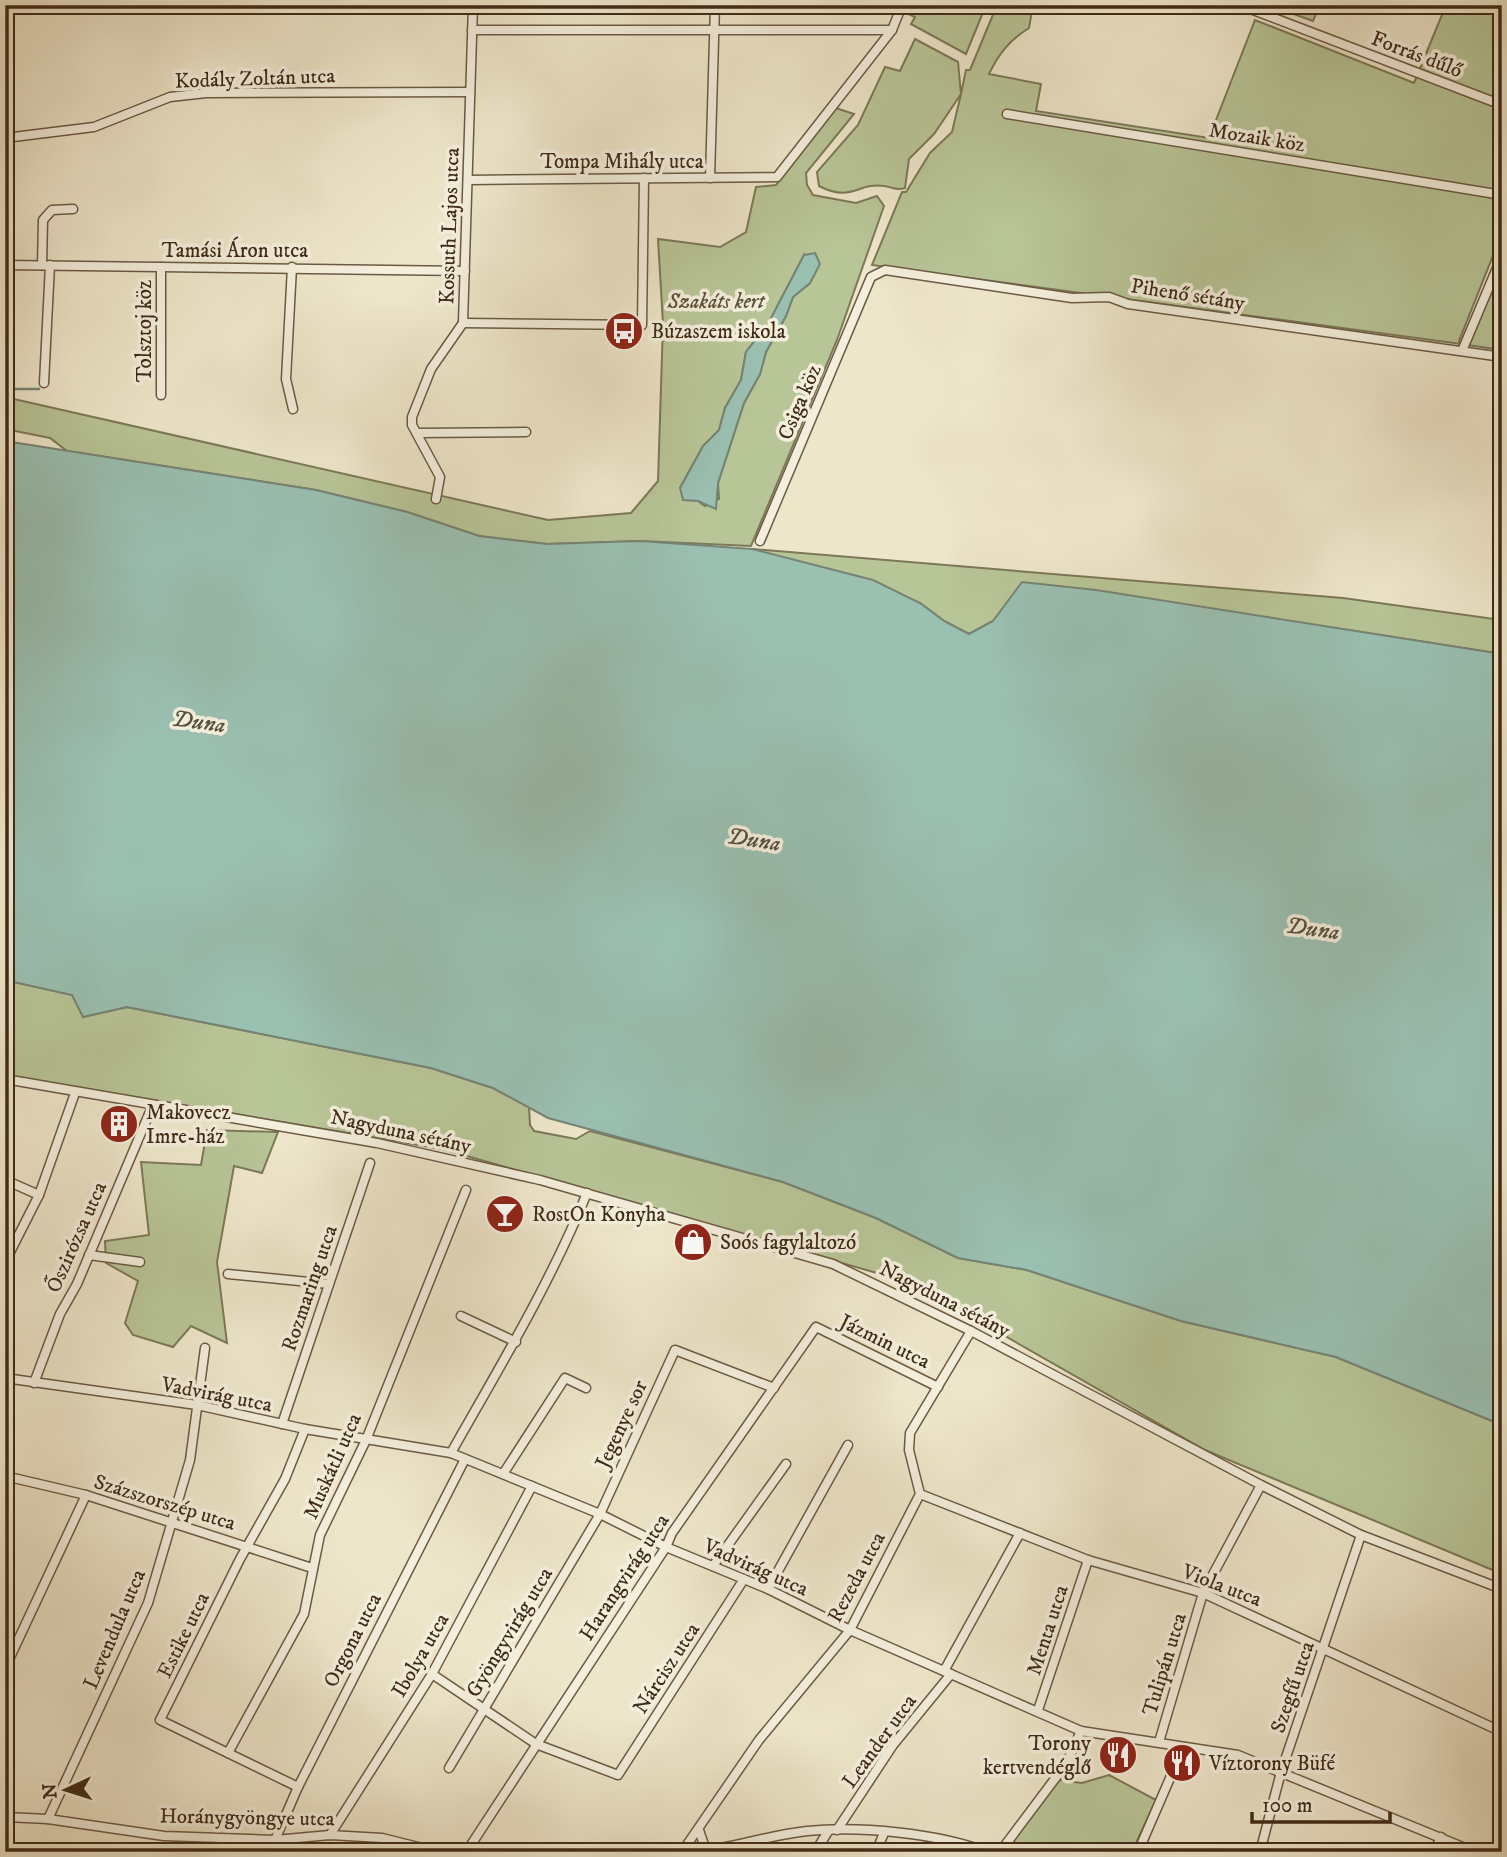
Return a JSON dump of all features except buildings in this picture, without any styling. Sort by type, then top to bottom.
[{"type":"street","name":"Kossuth Lajos utca","points":[[416,433],[412,416],[431,369],[463,323],[473,5]]},
{"type":"street","points":[[710,178],[715,5]]},
{"type":"street","points":[[472,30],[892,30],[902,5]]},
{"type":"street","name":"Forrás dűlő","points":[[1241,5],[1502,105]]},
{"type":"street","name":"Tompa Mihály utca","points":[[468,180],[777,177],[892,30]]},
{"type":"street","name":"Kodály Zoltán utca","points":[[5,138],[94,127],[170,97],[206,93],[470,92]]},
{"type":"street","name":"Mozaik köz","points":[[1007,114],[1502,195]]},
{"type":"street","points":[[463,323],[642,325],[644,178]]},
{"type":"street","points":[[44,383],[46,265],[43,220],[52,210],[73,209]]},
{"type":"street","points":[[1462,351],[1502,256]]},
{"type":"street","name":"Tamási Áron utca","points":[[5,265],[465,271]]},
{"type":"street","name":"Tolsztoj köz","points":[[161,267],[161,395]]},
{"type":"street","points":[[292,267],[286,379],[293,409]]},
{"type":"street","name":"Pihenő sétány","points":[[871,277],[886,270],[1072,298],[1109,297],[1128,304],[1502,357]]},
{"type":"street","name":"Csiga köz","points":[[760,541],[871,277]]},
{"type":"street","points":[[436,499],[440,477],[416,433],[526,432]]},
{"type":"street","name":"Nagyduna sétány","points":[[5,1079],[152,1107],[291,1126],[365,1140],[587,1193],[833,1264],[971,1331],[1261,1485],[1362,1535],[1502,1589]]},
{"type":"street","points":[[5,1262],[39,1195],[75,1093]]},
{"type":"street","name":"Őszirózsa utca","points":[[34,1383],[60,1314],[78,1284],[152,1107]]},
{"type":"street","name":"Rozmaring utca","points":[[282,1424],[370,1163]]},
{"type":"street","points":[[5,1181],[39,1195]]},
{"type":"street","name":"Muskátli utca","points":[[228,1753],[304,1614],[320,1535],[366,1440],[466,1190]]},
{"type":"street","points":[[451,1453],[516,1342],[570,1234],[587,1193]]},
{"type":"street","points":[[89,1255],[140,1262]]},
{"type":"street","points":[[228,1274],[329,1284]]},
{"type":"street","points":[[461,1315],[516,1342]]},
{"type":"street","name":"Jázmin utca","points":[[816,1327],[937,1387]]},
{"type":"street","name":"Harangvirág utca","points":[[467,1851],[666,1548],[672,1533],[816,1327]]},
{"type":"street","points":[[920,1494],[908,1438],[971,1331]]},
{"type":"street","name":"Levendula utca","points":[[48,1819],[148,1603],[190,1460],[205,1348]]},
{"type":"street","name":"Jegenye sor","points":[[600,1514],[675,1350],[774,1388]]},
{"type":"street","name":"Vadvirág utca","points":[[5,1378],[197,1405],[305,1429],[451,1453],[600,1514],[666,1548],[768,1589],[850,1630],[1081,1731],[1238,1755],[1475,1852]]},
{"type":"street","points":[[503,1474],[565,1378],[586,1388]]},
{"type":"street","name":"Estike utca","points":[[298,1787],[160,1720],[247,1547],[285,1479],[305,1429]]},
{"type":"street","points":[[768,1589],[848,1445]]},
{"type":"street","name":"Orgona utca","points":[[275,1840],[298,1787],[465,1459]]},
{"type":"street","points":[[713,1566],[786,1464]]},
{"type":"street","name":"Százszorszép utca","points":[[5,1476],[86,1495],[312,1568]]},
{"type":"street","name":"Tulipán utca","points":[[1159,1742],[1203,1592],[1261,1485]]},
{"type":"street","name":"Ibolya utca","points":[[330,1835],[432,1674],[531,1486]]},
{"type":"street","name":"Viola utca","points":[[920,1494],[1088,1560],[1203,1592],[1502,1732]]},
{"type":"street","name":"Rezeda utca","points":[[682,1852],[759,1740],[850,1630],[920,1494]]},
{"type":"street","points":[[7,1662],[55,1568],[86,1495]]},
{"type":"street","name":"Gyöngyvirág utca","points":[[449,1768],[600,1514]]},
{"type":"street","name":"Leander utca","points":[[816,1852],[948,1672],[1020,1533]]},
{"type":"street","name":"Szegfű utca","points":[[1260,1852],[1281,1772],[1362,1535]]},
{"type":"street","name":"Menta utca","points":[[1038,1710],[1088,1560]]},
{"type":"street","name":"Nárcisz utca","points":[[536,1744],[618,1775],[744,1580]]},
{"type":"street","points":[[432,1674],[536,1744]]},
{"type":"street","points":[[1000,1852],[1066,1764],[1081,1731]]},
{"type":"street","points":[[1138,1852],[1183,1748]]},
{"type":"street","name":"Horánygyöngye utca","points":[[5,1817],[48,1819],[164,1836],[275,1840],[330,1835],[382,1838],[430,1850],[487,1852]]},
{"type":"street","points":[[699,1830],[706,1851]]},
{"type":"street","points":[[696,1852],[776,1836],[833,1830],[929,1836],[987,1852]]},
{"type":"street","points":[[876,1852],[884,1833]]},
{"type":"street","points":[[1434,1852],[1441,1837]]},
{"type":"green space","points":[[909,5],[986,5],[966,54],[911,24],[915,17],[906,13]]},
{"type":"green space","points":[[997,5],[1033,5],[1029,28],[1006,48],[989,74],[1041,84],[1036,111],[1209,138],[1255,20],[1414,83],[1446,5],[1502,5],[1502,233],[1459,341],[1461,344],[872,265],[902,192],[906,192],[930,153],[952,132],[966,70],[970,70]]},
{"type":"green space","points":[[1268,5],[1320,5],[1313,21]]},
{"type":"green space","points":[[915,39],[958,62],[961,94],[934,134],[909,159],[905,188],[875,186],[839,193],[819,186],[817,172],[858,125],[885,67],[900,71]]},
{"type":"green space","name":"Szakáts kert","points":[[836,108],[854,114],[806,173],[807,185],[813,195],[856,203],[877,196],[884,206],[837,340],[751,546],[640,541],[547,544],[479,536],[407,512],[316,490],[67,451],[50,438],[5,429],[5,397],[548,520],[631,513],[658,481],[663,324],[658,239],[720,247],[746,232],[756,187],[776,185]],"holes":[[[804,255],[810,283],[793,297],[766,352],[760,374],[744,403],[718,483],[719,499],[705,506],[680,488],[703,446],[719,430],[725,408],[741,380],[746,352],[768,324]]]},
{"type":"green space","points":[[1502,264],[1502,350],[1467,345]]},
{"type":"green space","points":[[752,549],[1343,598],[1502,620],[1502,654],[1342,629],[1010,601],[993,621],[969,634],[944,621],[920,603]]},
{"type":"green space","points":[[5,980],[73,995],[83,1017],[127,1007],[431,1068],[493,1088],[529,1107],[530,1125],[534,1131],[576,1139],[590,1131],[783,1182],[876,1218],[958,1258],[1027,1270],[1181,1321],[1336,1357],[1502,1425],[1502,1574],[1205,1450],[912,1283],[442,1149],[5,1075]]},
{"type":"green space","points":[[207,1130],[278,1132],[262,1173],[234,1166],[217,1262],[227,1343],[191,1326],[173,1347],[133,1335],[125,1323],[138,1281],[106,1263],[105,1241],[149,1235],[141,1162],[201,1165]]},
{"type":"green space","points":[[1109,1775],[1156,1800],[1132,1852],[1007,1852],[1005,1848],[1059,1780],[1082,1783]]},
{"type":"water","points":[[815,253],[820,264],[810,283],[793,297],[766,352],[760,374],[744,403],[718,483],[716,509],[698,501],[683,500],[680,488],[703,446],[719,430],[725,408],[741,380],[746,352],[768,324],[804,255]]},
{"type":"water","name":"Duna","points":[[5,441],[316,490],[407,512],[479,536],[547,544],[640,541],[752,549],[873,580],[920,603],[944,621],[969,634],[993,621],[1022,582],[1096,590],[1502,654],[1502,1425],[1336,1357],[1181,1321],[1027,1270],[958,1258],[876,1218],[783,1182],[548,1118],[493,1088],[431,1068],[127,1007],[83,1017],[72,995],[5,980]]},
{"type":"waterway","points":[[5,389],[39,389]]},
{"type":"place","name":"Búzaszem iskola","points":[[624,331]]},
{"type":"place","name":"Makovecz Imre-ház","points":[[119,1124]]},
{"type":"place","name":"RostOn Konyha","points":[[505,1214]]},
{"type":"place","name":"Soós fagylaltozó","points":[[693,1242]]},
{"type":"place","name":"Torony kertvendéglő","points":[[1118,1755]]},
{"type":"place","name":"Víztorony Büfé","points":[[1182,1763]]}]
